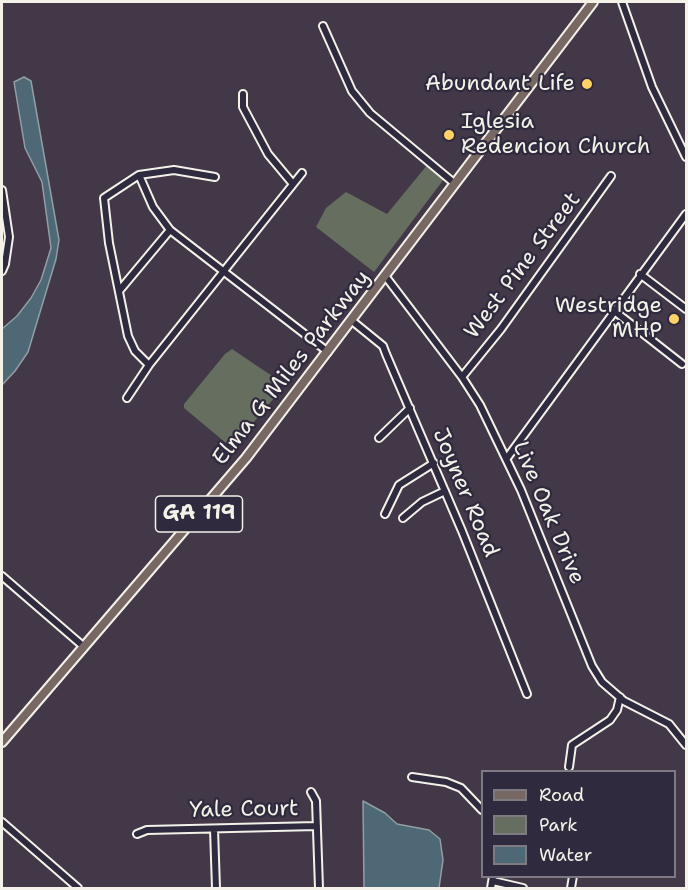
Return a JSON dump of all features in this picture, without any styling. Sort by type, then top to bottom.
[{"type":"main road","name":"Elma G Miles Parkway","points":[[2,742],[212,499],[386,277],[454,183],[593,2]]},
{"type":"street","points":[[622,2],[652,87],[685,148],[687,157]]},
{"type":"street","points":[[323,26],[352,91],[370,113],[454,183]]},
{"type":"street","points":[[243,94],[243,107],[268,154],[293,184]]},
{"type":"street","points":[[149,365],[131,344],[109,243],[104,198],[139,175],[174,170],[215,177]]},
{"type":"street","points":[[127,398],[149,365],[226,271],[302,172]]},
{"type":"street","points":[[139,175],[153,207],[170,230],[328,352]]},
{"type":"street","name":"West Pine Street","points":[[462,377],[501,329],[611,176]]},
{"type":"street","points":[[2,190],[9,237],[2,271]]},
{"type":"street","points":[[507,458],[613,310],[687,213]]},
{"type":"street","points":[[119,291],[170,230]]},
{"type":"street","points":[[640,274],[687,309]]},
{"type":"street","name":"Live Oak Drive","points":[[386,277],[462,377],[480,405],[507,458],[592,666],[602,682],[620,698],[669,724],[687,745]]},
{"type":"street","points":[[613,310],[682,364]]},
{"type":"street","name":"Joyner Road","points":[[351,320],[383,346],[446,491],[527,694]]},
{"type":"street","points":[[379,438],[410,408]]},
{"type":"street","points":[[385,514],[399,485],[434,463]]},
{"type":"street","points":[[403,518],[422,502],[446,491]]},
{"type":"street","points":[[2,576],[83,646]]},
{"type":"street","points":[[569,767],[572,745],[610,720],[620,698]]},
{"type":"street","points":[[412,777],[446,782],[461,788],[481,808]]},
{"type":"street","name":"Yale Court","points":[[137,834],[147,830],[317,826],[316,801],[311,792]]},
{"type":"street","points":[[2,822],[78,888]]},
{"type":"street","points":[[317,826],[319,888]]},
{"type":"street","points":[[214,829],[216,888]]},
{"type":"street","points":[[492,882],[523,888]]},
{"type":"green space","points":[[428,164],[444,179],[374,272],[316,227],[326,208],[346,192],[387,214]]},
{"type":"green space","points":[[232,349],[272,376],[273,385],[280,391],[232,448],[184,408],[184,404],[225,354]]},
{"type":"water","points":[[24,77],[31,81],[59,240],[56,259],[28,352],[2,385],[2,329],[17,316],[31,298],[41,280],[51,248],[42,182],[25,148],[14,82]]},
{"type":"water","points":[[363,801],[385,813],[397,824],[429,830],[440,839],[443,860],[439,888],[364,888]]},
{"type":"place","name":"Abundant Life","points":[[587,84]]},
{"type":"place","name":"Iglesia Redencion Church","points":[[449,135]]},
{"type":"place","name":"Westridge MHP","points":[[674,319]]}]
